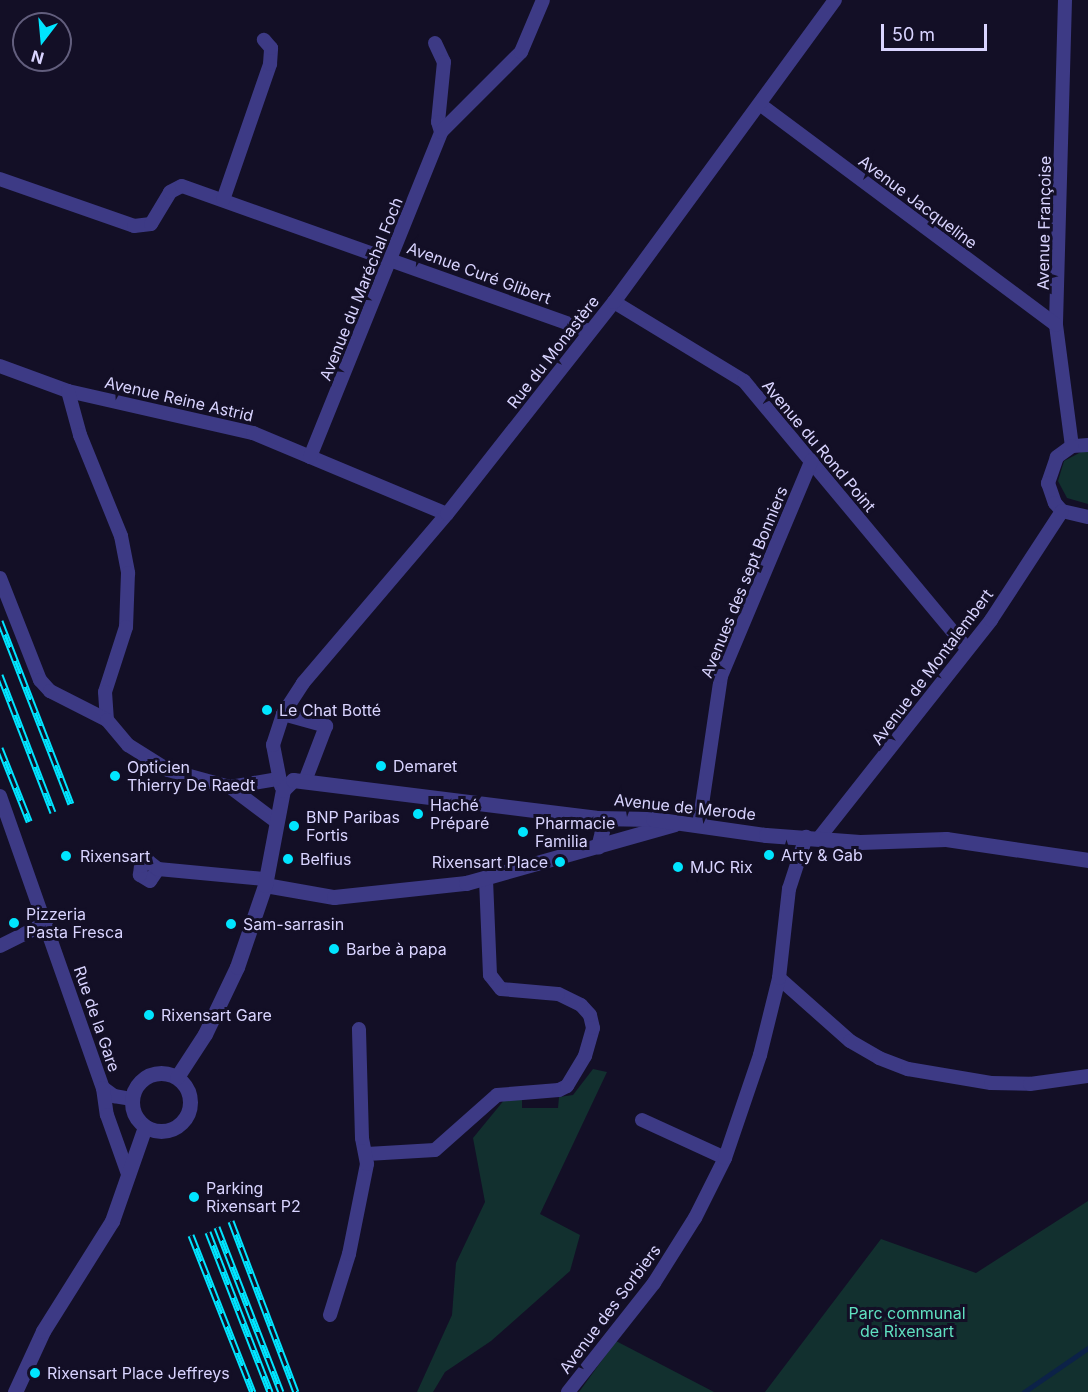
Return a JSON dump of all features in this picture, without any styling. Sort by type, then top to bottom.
[{"type":"street","name":"Avenue du Maréchal Foch","points":[[310,458],[441,132],[521,52],[543,0]]},
{"type":"street","name":"Rue du Monastère","points":[[280,785],[273,745],[283,714],[303,683],[447,514],[614,302],[836,0]]},
{"type":"street","name":"Avenue Françoise","points":[[1065,0],[1056,325],[1072,446]]},
{"type":"street","points":[[222,200],[270,64],[271,48],[264,40]]},
{"type":"street","name":"Avenue du Maréchal Foch","points":[[435,43],[444,62],[438,122],[441,132]]},
{"type":"street","name":"Avenue Jacqueline","points":[[761,105],[1056,325]]},
{"type":"street","name":"Avenue Curé Glibert","points":[[0,179],[134,226],[152,224],[177,186],[390,259],[590,332]]},
{"type":"street","name":"Avenue du Rond Point","points":[[614,302],[744,381],[967,649]]},
{"type":"street","name":"Avenue Reine Astrid","points":[[0,366],[68,391],[242,430],[447,514]]},
{"type":"street","points":[[68,391],[80,435],[121,536],[128,573],[126,627],[105,692],[107,720]]},
{"type":"street","points":[[1088,445],[1072,446],[1057,457],[1050,472],[1052,496],[1062,511],[1088,517]]},
{"type":"street","name":"Avenues des sept Bonniers","points":[[699,825],[721,676],[812,460]]},
{"type":"street","name":"Avenue de Montalembert","points":[[812,837],[991,620],[1062,511]]},
{"type":"street","points":[[0,578],[44,686],[107,720],[128,745],[168,770],[230,787],[280,785],[264,882],[222,1001],[177,1077]]},
{"type":"street","points":[[283,714],[326,726],[305,782]]},
{"type":"street","name":"Avenue de Merode","points":[[280,785],[293,780],[596,819],[699,825],[860,842],[946,839],[1088,860]]},
{"type":"street","points":[[230,787],[274,820]]},
{"type":"street","name":"Rue de la Gare","points":[[0,796],[103,1088],[114,1096],[131,1099]]},
{"type":"street","points":[[596,819],[602,831],[598,847]]},
{"type":"street","points":[[158,870],[264,882],[334,897],[429,888],[486,878],[678,824]]},
{"type":"street","name":"Avenue des Sorbiers","points":[[568,1392],[654,1283],[695,1218],[725,1158],[760,1055],[779,978],[789,889],[812,837]]},
{"type":"street","points":[[367,1154],[435,1150],[497,1095],[559,1090],[567,1086],[585,1056],[593,1028],[590,1015],[580,1005],[558,994],[501,989],[490,975],[486,878]]},
{"type":"street","points":[[0,946],[46,923]]},
{"type":"street","points":[[779,978],[850,1041],[879,1059],[908,1069],[991,1083],[1030,1084],[1088,1076]]},
{"type":"street","points":[[330,1315],[359,1212],[367,1154],[362,1138],[358,1029]]},
{"type":"street","points":[[169,1073],[177,1077],[189,1095],[187,1115],[171,1130],[145,1127],[135,1116],[131,1099],[139,1083],[149,1075],[169,1073]]},
{"type":"street","points":[[103,1088],[107,1115],[128,1173]]},
{"type":"street","points":[[642,1120],[725,1158]]},
{"type":"street","points":[[15,1392],[43,1331],[106,1234],[121,1201],[128,1173],[145,1127]]},
{"type":"green space","points":[[1081,452],[1088,452],[1088,504],[1067,498],[1058,481],[1064,461]]},
{"type":"green space","points":[[593,1069],[607,1072],[540,1214],[580,1235],[570,1271],[491,1341],[445,1372],[433,1392],[417,1392],[452,1315],[456,1263],[485,1202],[473,1138],[505,1099],[522,1097],[522,1108],[558,1108],[559,1097],[573,1095]]},
{"type":"green space","name":"Parc communal de Rixensart","points":[[1088,1201],[1088,1392],[765,1392],[881,1239],[976,1273]]},
{"type":"green space","points":[[616,1341],[714,1392],[579,1392]]},
{"type":"waterway","points":[[1024,1392],[1088,1348]]},
{"type":"railway","points":[[0,621],[71,804]]},
{"type":"railway","points":[[0,675],[53,812]]},
{"type":"railway","points":[[0,748],[29,821]]},
{"type":"railway","points":[[231,1221],[296,1392]]},
{"type":"railway","points":[[217,1227],[281,1392]]},
{"type":"railway","points":[[208,1232],[270,1392]]},
{"type":"railway","points":[[191,1235],[253,1392]]},
{"type":"place","name":"Le Chat Botté","points":[[267,710]]},
{"type":"place","name":"Demaret","points":[[381,766]]},
{"type":"place","name":"Opticien Thierry De Raedt","points":[[115,776]]},
{"type":"place","name":"Haché Préparé","points":[[418,814]]},
{"type":"place","name":"BNP Paribas Fortis","points":[[294,826]]},
{"type":"place","name":"Pharmacie Familia","points":[[523,832]]},
{"type":"place","name":"Arty & Gab","points":[[769,855]]},
{"type":"place","name":"Rixensart","points":[[66,856]]},
{"type":"place","name":"Belfius","points":[[288,859]]},
{"type":"place","name":"Rixensart Place","points":[[560,862]]},
{"type":"place","name":"MJC Rix","points":[[678,867]]},
{"type":"place","name":"Pizzeria Pasta Fresca","points":[[14,923]]},
{"type":"place","name":"Sam-sarrasin","points":[[231,924]]},
{"type":"place","name":"Barbe à papa","points":[[334,949]]},
{"type":"place","name":"Rixensart Gare","points":[[149,1015]]},
{"type":"place","name":"Parking Rixensart P2","points":[[194,1197]]},
{"type":"place","name":"Rixensart Place Jeffreys","points":[[35,1373]]}]
